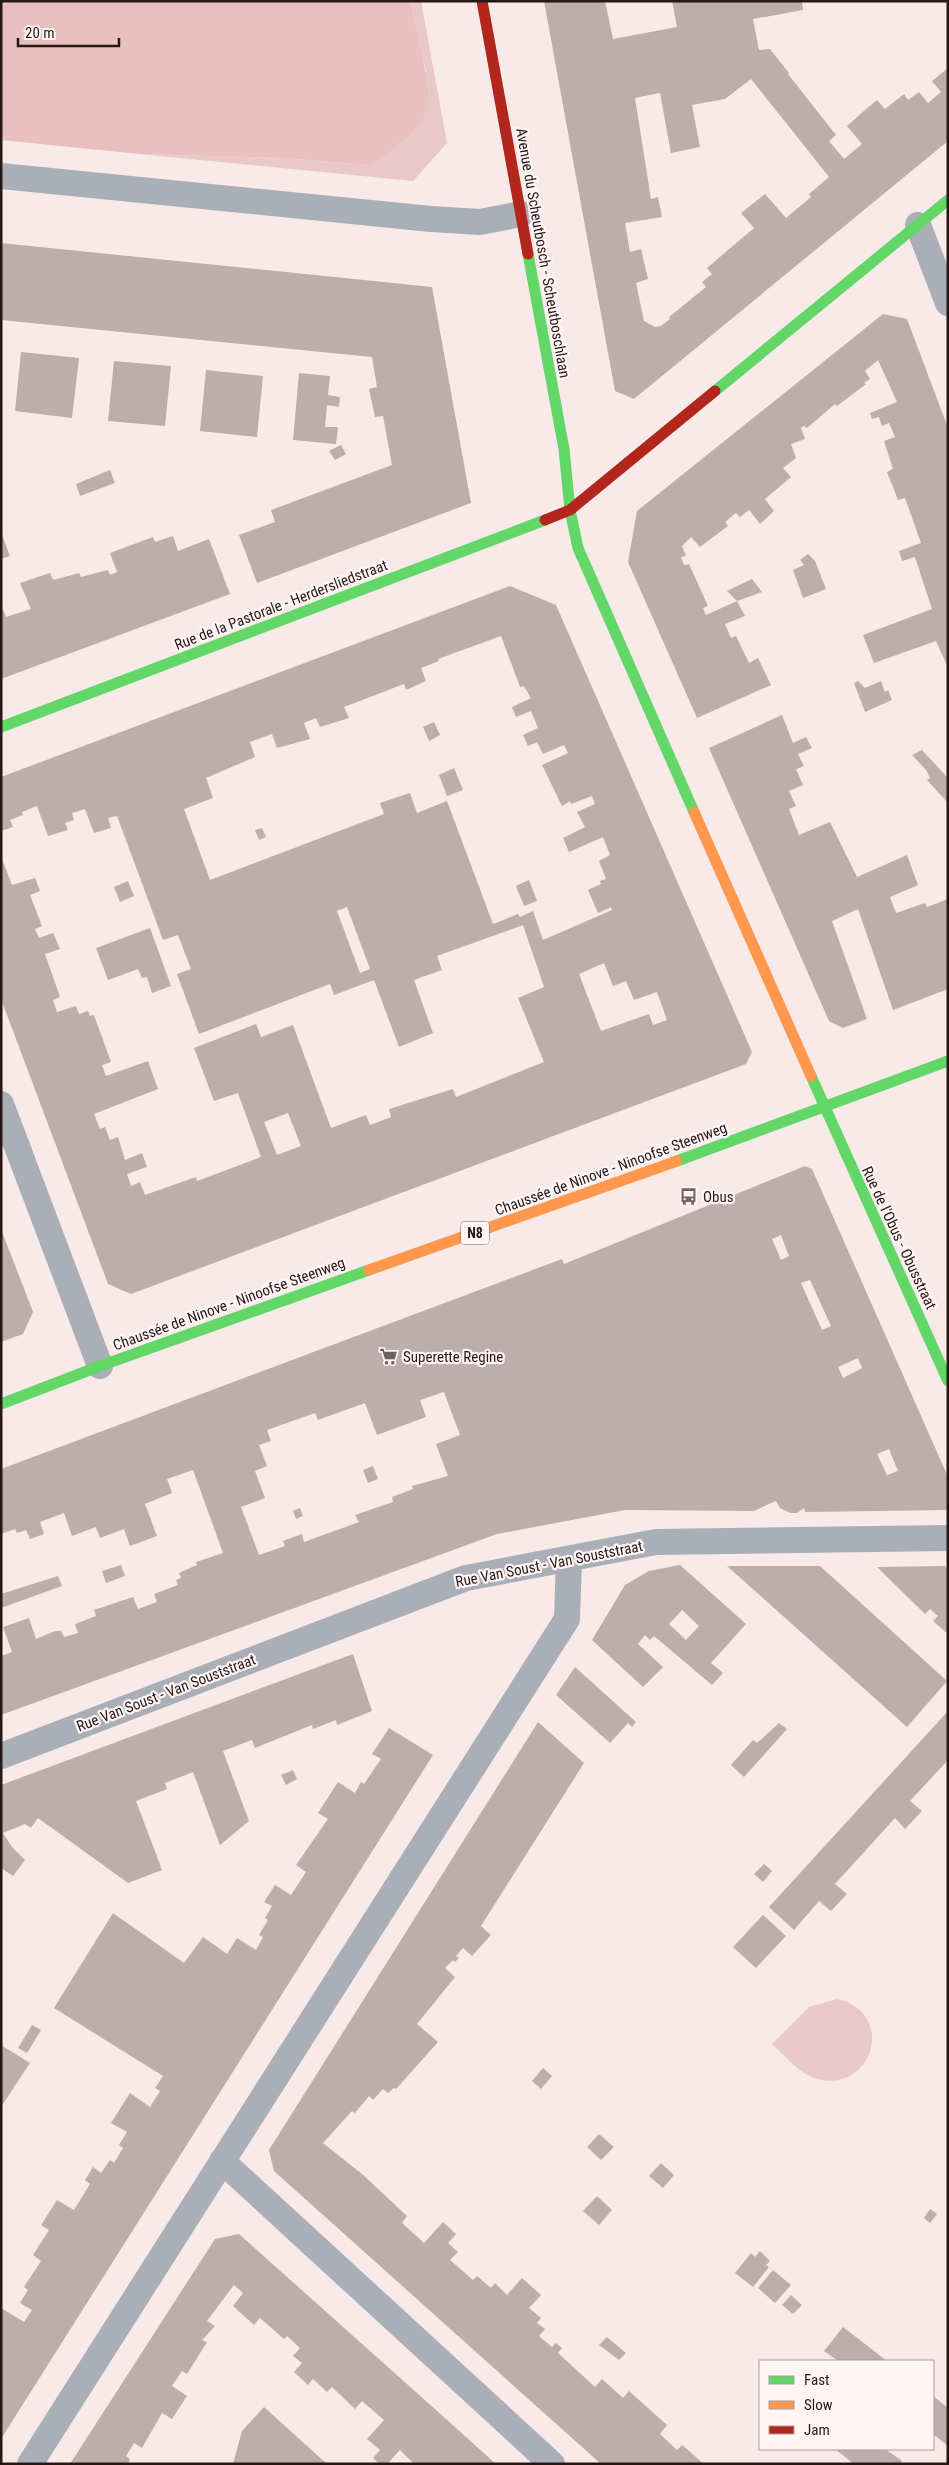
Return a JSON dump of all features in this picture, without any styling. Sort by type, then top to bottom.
[{"type":"street","name":"Avenue du Scheutbosch - Scheutboschlaan","points":[[482,1],[564,449],[570,510],[578,548],[825,1107]]},
{"type":"street","points":[[1,176],[430,219],[480,222],[522,214]]},
{"type":"street","name":"Rue de la Pastorale - Herdersliedstraat","points":[[1,728],[570,510],[948,200]]},
{"type":"street","points":[[918,225],[948,303]]},
{"type":"street","name":"Chaussée de Ninove - Ninoofse Steenweg","points":[[1,1404],[100,1366],[825,1107],[948,1061]]},
{"type":"street","points":[[1,1104],[100,1366]]},
{"type":"street","name":"Rue de l'Obus - Obusstraat","points":[[825,1107],[948,1381]]},
{"type":"street","name":"Rue Van Soust - Van Souststraat","points":[[1,1756],[466,1578],[656,1542],[948,1538]]},
{"type":"street","points":[[30,2464],[567,1619],[569,1559]]},
{"type":"street","points":[[222,2161],[552,2464]]},
{"type":"shaded area","points":[[1,1],[410,1],[426,74],[428,89],[427,110],[423,119],[410,134],[395,148],[370,165],[284,158],[139,154],[1,140]]},
{"type":"shaded area","points":[[410,1],[421,1],[447,143],[413,181],[139,154],[284,158],[370,165],[426,72]]},
{"type":"shaded area","points":[[837,1999],[855,2007],[867,2018],[872,2033],[871,2048],[865,2062],[854,2073],[840,2080],[821,2080],[807,2075],[772,2044],[809,2007]]},
{"type":"building","points":[[544,1],[605,1],[613,39],[677,27],[672,1],[802,1],[803,10],[753,19],[759,50],[770,49],[789,73],[836,135],[829,141],[844,159],[862,144],[847,126],[865,110],[877,100],[885,109],[904,94],[908,100],[919,92],[928,103],[941,92],[932,81],[948,68],[948,141],[634,399],[615,391]],"holes":[[[751,79],[829,177],[809,194],[811,197],[786,218],[765,194],[741,213],[754,228],[707,268],[712,274],[702,282],[706,287],[669,317],[670,319],[661,326],[655,327],[644,321],[636,283],[648,279],[641,249],[630,252],[625,223],[662,217],[658,197],[651,199],[635,98],[660,93],[671,153],[700,147],[692,105],[725,99]]]},
{"type":"building","points":[[1,243],[432,287],[471,503],[257,583],[239,535],[275,522],[271,510],[392,465],[383,416],[375,417],[369,389],[377,387],[372,357],[1,320]]},
{"type":"building","points":[[883,314],[907,319],[948,428],[948,668],[936,641],[874,663],[863,635],[932,609],[915,557],[902,561],[899,551],[921,543],[905,498],[898,500],[887,472],[893,469],[884,441],[895,437],[889,423],[882,426],[879,417],[872,419],[870,413],[897,402],[878,360],[865,371],[870,379],[864,383],[866,384],[837,406],[835,404],[807,428],[804,426],[801,428],[805,439],[791,444],[796,458],[783,468],[791,477],[765,499],[774,511],[760,524],[749,510],[740,517],[736,513],[725,522],[728,526],[700,547],[691,537],[682,546],[686,556],[681,557],[684,565],[689,564],[708,606],[703,608],[706,615],[737,601],[745,616],[725,624],[731,638],[736,636],[749,663],[758,658],[771,685],[697,718],[628,562],[637,511]]},
{"type":"building","points":[[21,352],[79,358],[72,418],[15,411]]},
{"type":"building","points":[[114,361],[171,366],[165,426],[108,421]]},
{"type":"building","points":[[206,370],[263,376],[257,437],[200,431]]},
{"type":"building","points":[[299,373],[330,376],[328,395],[340,397],[339,407],[327,405],[325,427],[338,427],[336,444],[293,440]]},
{"type":"building","points":[[341,445],[346,454],[335,460],[329,451]]},
{"type":"building","points":[[110,470],[115,483],[80,496],[76,484]]},
{"type":"building","points":[[1,532],[10,556],[1,559]]},
{"type":"building","points":[[173,536],[178,551],[209,539],[230,594],[1,679],[1,604],[6,617],[31,609],[20,583],[50,573],[53,580],[79,573],[81,577],[108,570],[110,575],[117,572],[110,553],[153,537],[155,542]]},
{"type":"building","points":[[808,554],[815,561],[826,589],[803,598],[793,570],[804,565],[800,560]]},
{"type":"building","points":[[752,579],[762,592],[737,601],[727,591]]},
{"type":"building","points":[[510,586],[556,605],[752,1052],[746,1064],[131,1294],[108,1284],[1,999],[1,856],[12,885],[35,878],[40,891],[30,895],[42,926],[35,929],[39,938],[53,933],[60,949],[45,954],[60,997],[53,1000],[57,1012],[76,1006],[79,1014],[88,1011],[90,1016],[94,1015],[111,1062],[102,1065],[106,1076],[148,1061],[158,1089],[94,1114],[100,1129],[105,1127],[110,1140],[118,1137],[125,1160],[142,1153],[147,1167],[127,1174],[131,1186],[140,1182],[145,1195],[196,1177],[197,1181],[261,1157],[238,1093],[214,1101],[194,1048],[256,1024],[261,1037],[293,1025],[331,1128],[366,1115],[370,1125],[391,1117],[389,1109],[453,1089],[456,1097],[544,1062],[518,998],[544,987],[523,925],[437,956],[442,970],[414,980],[433,1033],[399,1047],[374,980],[334,995],[330,984],[199,1034],[177,974],[191,969],[178,935],[163,940],[117,816],[108,818],[111,828],[94,833],[85,809],[72,813],[74,820],[65,823],[68,830],[48,836],[37,806],[22,812],[23,815],[10,820],[13,827],[1,831],[1,777]],"holes":[[[501,636],[520,687],[524,686],[531,698],[512,707],[516,717],[531,711],[538,728],[523,735],[528,746],[537,742],[543,754],[564,745],[568,753],[542,765],[562,806],[570,801],[571,804],[592,796],[595,804],[577,812],[585,827],[563,838],[569,852],[603,837],[610,855],[599,861],[606,879],[600,881],[601,884],[588,890],[598,913],[611,907],[612,910],[543,940],[533,911],[520,917],[518,914],[493,924],[447,801],[417,813],[410,793],[380,803],[384,814],[210,880],[184,809],[213,798],[206,778],[255,757],[250,742],[272,734],[277,748],[310,739],[304,723],[316,718],[320,727],[349,718],[344,707],[404,684],[406,690],[426,681],[421,668],[439,661],[438,659]],[[347,907],[370,969],[360,973],[337,911]],[[604,963],[613,986],[626,981],[634,1000],[657,992],[667,1020],[653,1025],[649,1014],[601,1031],[579,974]],[[288,1113],[301,1146],[277,1155],[264,1122]]]},
{"type":"building","points":[[858,681],[865,688],[881,681],[885,692],[888,690],[892,700],[865,712],[854,683]]},
{"type":"building","points":[[782,715],[793,743],[806,737],[812,748],[798,754],[804,766],[796,769],[803,785],[789,791],[796,806],[789,809],[799,835],[830,822],[857,877],[907,855],[918,885],[890,897],[896,913],[925,903],[927,907],[948,899],[948,989],[893,1010],[858,909],[832,921],[867,1019],[843,1028],[829,1021],[709,748]]},
{"type":"building","points":[[434,722],[440,735],[429,741],[423,727]]},
{"type":"building","points":[[922,750],[948,778],[948,803],[927,780],[930,778],[926,770],[912,755]]},
{"type":"building","points":[[454,768],[463,790],[447,796],[439,775]]},
{"type":"building","points":[[262,828],[266,837],[259,840],[255,830]]},
{"type":"building","points":[[529,880],[537,901],[524,906],[516,886]]},
{"type":"building","points":[[128,881],[134,896],[120,902],[114,887]]},
{"type":"building","points":[[150,928],[171,986],[152,993],[147,977],[142,978],[138,969],[108,980],[96,948]]},
{"type":"building","points":[[805,1166],[812,1169],[948,1477],[948,1510],[805,1512],[804,1508],[797,1513],[790,1513],[780,1508],[776,1501],[754,1511],[625,1510],[497,1534],[1,1715],[1,1656],[12,1652],[3,1627],[29,1618],[36,1639],[55,1631],[61,1631],[64,1637],[78,1633],[75,1624],[96,1616],[94,1610],[133,1597],[138,1609],[157,1602],[154,1594],[178,1585],[176,1580],[181,1578],[179,1573],[197,1565],[196,1562],[223,1553],[193,1470],[167,1479],[172,1493],[145,1504],[157,1536],[130,1546],[124,1529],[100,1538],[96,1527],[72,1536],[64,1513],[40,1522],[44,1534],[30,1539],[26,1530],[17,1533],[15,1529],[1,1534],[1,1469],[562,1259],[564,1264]],"holes":[[[781,1235],[789,1256],[781,1260],[772,1239]],[[810,1280],[831,1326],[822,1330],[801,1283]],[[858,1358],[862,1368],[843,1378],[838,1367]],[[444,1392],[460,1435],[436,1444],[448,1476],[412,1486],[413,1489],[392,1497],[393,1502],[355,1515],[359,1522],[304,1542],[302,1534],[283,1541],[285,1546],[259,1555],[241,1507],[265,1498],[255,1471],[267,1466],[259,1445],[271,1441],[267,1430],[315,1413],[318,1420],[365,1403],[377,1435],[426,1417],[420,1400]],[[889,1449],[898,1471],[887,1475],[877,1454]]]},
{"type":"building","points":[[1,1229],[33,1312],[23,1334],[1,1342]]},
{"type":"building","points":[[373,1466],[378,1479],[368,1483],[363,1470]]},
{"type":"building","points":[[300,1508],[303,1516],[296,1519],[293,1511]]},
{"type":"building","points":[[121,1565],[125,1576],[106,1583],[102,1571]]},
{"type":"building","points":[[680,1565],[746,1624],[711,1663],[723,1673],[712,1685],[654,1636],[650,1640],[645,1635],[638,1644],[663,1667],[643,1687],[592,1640],[625,1585],[649,1571]],"holes":[[[682,1610],[699,1626],[686,1640],[669,1624]]]},
{"type":"building","points":[[727,1566],[820,1566],[947,1681],[907,1727]]},
{"type":"building","points":[[945,1566],[948,1569],[948,1634],[933,1621],[938,1616],[930,1609],[925,1614],[877,1567]]},
{"type":"building","points":[[58,1576],[62,1586],[1,1608],[1,1594]]},
{"type":"building","points":[[353,1654],[372,1711],[337,1725],[336,1720],[313,1729],[312,1725],[255,1748],[252,1740],[223,1751],[249,1821],[220,1845],[193,1772],[165,1783],[167,1789],[136,1801],[162,1870],[128,1883],[38,1818],[31,1828],[25,1824],[3,1833],[12,1847],[25,1860],[13,1876],[1,1868],[1,1785]]},
{"type":"building","points":[[575,1667],[636,1722],[632,1727],[628,1723],[610,1743],[556,1695]]},
{"type":"building","points":[[948,1711],[948,1760],[910,1801],[922,1811],[905,1829],[895,1818],[835,1884],[847,1894],[831,1911],[819,1901],[794,1930],[769,1907]]},
{"type":"building","points":[[538,1722],[584,1763],[481,1926],[491,1935],[472,1956],[463,1948],[456,1956],[459,1958],[455,1962],[453,1960],[445,1968],[455,1977],[417,2024],[438,2042],[396,2089],[394,2088],[388,2093],[383,2089],[373,2100],[369,2096],[355,2113],[352,2111],[323,2143],[362,2174],[407,2216],[402,2223],[424,2243],[443,2222],[456,2234],[448,2243],[458,2252],[450,2260],[473,2280],[477,2276],[491,2288],[495,2283],[507,2295],[522,2278],[541,2295],[529,2308],[541,2318],[537,2323],[545,2329],[539,2336],[552,2347],[556,2343],[562,2348],[558,2353],[595,2387],[602,2379],[623,2398],[629,2391],[667,2425],[660,2434],[677,2450],[682,2445],[704,2464],[601,2464],[274,2171],[269,2150]]},
{"type":"building","points":[[779,1723],[787,1729],[744,1777],[731,1765],[753,1740],[757,1743]]},
{"type":"building","points":[[389,1728],[433,1755],[1,2439],[1,2308],[24,2322],[32,2310],[20,2303],[28,2290],[24,2287],[41,2261],[33,2255],[49,2230],[41,2225],[57,2200],[74,2210],[90,2184],[85,2180],[93,2167],[101,2173],[110,2160],[114,2163],[123,2148],[119,2145],[127,2132],[111,2123],[130,2093],[150,2107],[160,2091],[155,2088],[163,2076],[54,2008],[113,1913],[184,1963],[203,1937],[227,1954],[237,1938],[256,1950],[263,1937],[259,1935],[268,1920],[265,1918],[272,1906],[264,1902],[275,1885],[291,1895],[306,1872],[296,1865],[328,1819],[318,1813],[338,1782],[355,1793],[361,1782],[364,1784],[381,1759],[372,1754]]},
{"type":"building","points":[[293,1770],[297,1779],[286,1785],[281,1775]]},
{"type":"building","points":[[764,1864],[772,1871],[763,1882],[754,1874]]},
{"type":"building","points":[[763,1915],[786,1936],[756,1968],[733,1947]]},
{"type":"building","points":[[32,2025],[41,2030],[27,2053],[18,2048]]},
{"type":"building","points":[[1,2045],[30,2063],[1,2107]]},
{"type":"building","points":[[543,2068],[552,2076],[541,2089],[532,2081]]},
{"type":"building","points":[[599,2134],[614,2147],[601,2160],[587,2147]]},
{"type":"building","points":[[661,2163],[674,2175],[663,2188],[649,2176]]},
{"type":"building","points":[[597,2196],[612,2210],[599,2225],[583,2211]]},
{"type":"building","points":[[930,2209],[937,2214],[930,2223],[924,2218]]},
{"type":"building","points":[[239,2234],[496,2464],[414,2464],[400,2450],[387,2464],[379,2464],[373,2458],[380,2450],[367,2439],[384,2420],[362,2401],[355,2409],[332,2387],[327,2392],[313,2379],[308,2385],[294,2372],[302,2363],[293,2356],[300,2348],[287,2336],[284,2339],[260,2318],[254,2325],[233,2306],[243,2293],[234,2285],[207,2321],[215,2326],[202,2340],[207,2342],[187,2374],[182,2371],[172,2386],[187,2396],[172,2419],[162,2413],[142,2448],[134,2443],[126,2456],[130,2459],[128,2464],[70,2464],[215,2239]]},
{"type":"building","points":[[760,2251],[770,2261],[766,2265],[769,2267],[753,2287],[735,2273],[751,2253],[755,2257]]},
{"type":"building","points":[[773,2270],[791,2285],[775,2303],[758,2288]]},
{"type":"building","points":[[791,2295],[802,2305],[793,2314],[782,2305]]},
{"type":"building","points":[[843,2327],[886,2360],[837,2360],[824,2351]]},
{"type":"building","points":[[607,2337],[626,2353],[619,2360],[599,2345]]},
{"type":"building","points":[[934,2397],[948,2408],[948,2446],[934,2435]]},
{"type":"building","points":[[264,2407],[327,2464],[233,2464],[242,2431]]},
{"type":"building","points":[[836,2450],[886,2450],[902,2461],[900,2464],[854,2464]]},
{"type":"traffic: fast","points":[[715,391],[948,200]]},
{"type":"traffic: fast","points":[[528,254],[564,449],[570,510],[578,548],[694,812]]},
{"type":"traffic: fast","points":[[1,727],[545,520]]},
{"type":"traffic: fast","points":[[677,1161],[948,1061]]},
{"type":"traffic: fast","points":[[811,1076],[948,1381]]},
{"type":"traffic: fast","points":[[1,1404],[100,1366],[369,1270]]},
{"type":"traffic: slow","points":[[694,812],[811,1076]]},
{"type":"traffic: slow","points":[[369,1270],[677,1161]]},
{"type":"traffic: jam","points":[[482,1],[528,254]]},
{"type":"traffic: jam","points":[[545,520],[570,510],[715,391]]},
{"type":"place","name":"Obus","points":[[689,1197]]},
{"type":"place","name":"Superette Regine","points":[[389,1357]]}]
